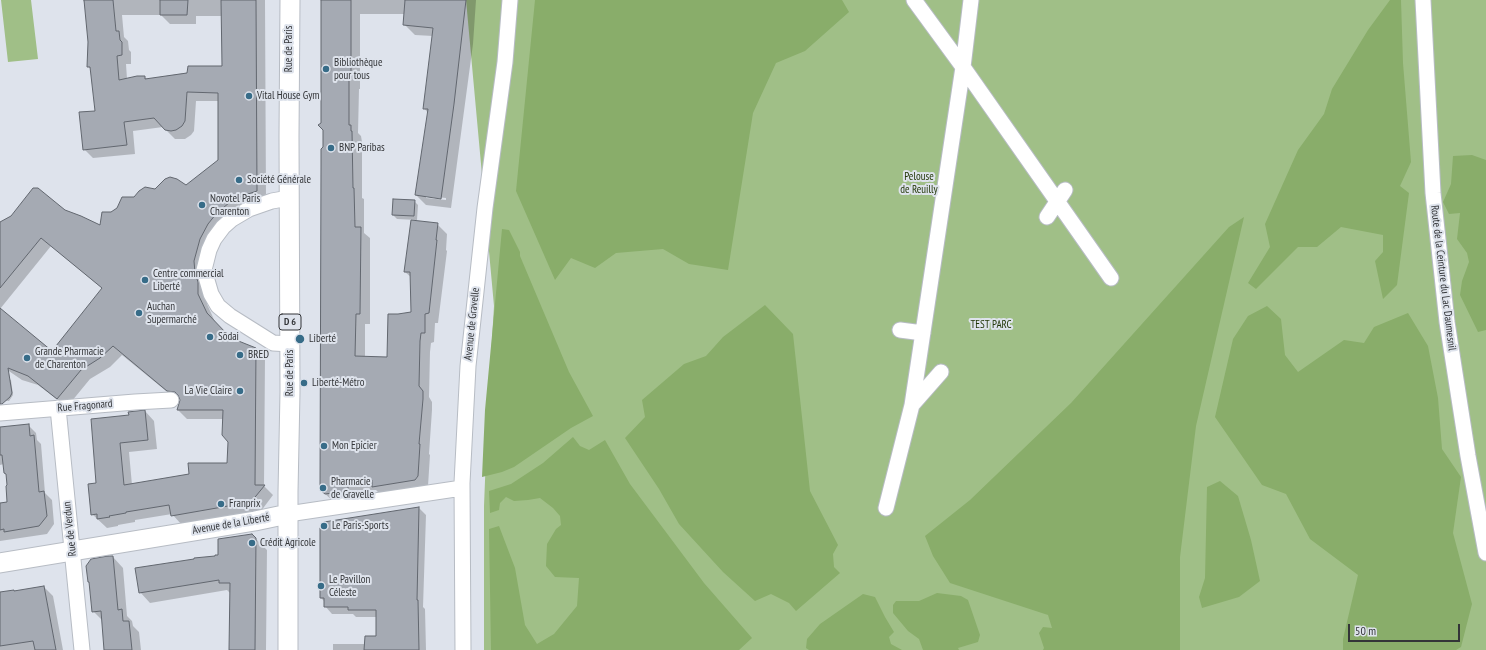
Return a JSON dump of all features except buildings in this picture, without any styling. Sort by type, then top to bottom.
[{"type":"main road","name":"Rue de Paris","points":[[288,650],[290,0]]},
{"type":"main road","name":"Avenue de la Liberté","points":[[0,563],[288,514]]},
{"type":"street","name":"Avenue de Gravelle","points":[[463,650],[462,488],[468,366],[485,208],[505,62],[510,0]]},
{"type":"street","points":[[914,0],[1061,196],[1111,278]]},
{"type":"street","points":[[886,508],[912,405],[963,67],[971,0]]},
{"type":"street","name":"Route de la Ceinture du Lac Daumesnil","points":[[1424,0],[1432,194],[1447,322],[1468,456],[1486,554]]},
{"type":"street","points":[[1047,217],[1061,196]]},
{"type":"street","points":[[289,198],[272,201],[249,209],[232,218],[223,226],[214,239],[209,250],[204,270],[211,294],[218,306],[230,316],[273,343],[290,344]]},
{"type":"street","points":[[900,330],[923,333]]},
{"type":"street","points":[[912,405],[941,372]]},
{"type":"street","name":"Rue Fragonard","points":[[0,412],[171,400]]},
{"type":"street","name":"Rue de Verdun","points":[[58,408],[82,650]]},
{"type":"street","name":"Avenue de la Liberté","points":[[288,514],[462,488]]},
{"type":"green space","points":[[1,0],[31,0],[38,59],[8,62]]},
{"type":"green space","name":"TEST PARC","points":[[466,0],[1486,0],[1486,650],[484,650],[484,506],[494,306]]},
{"type":"green space","points":[[535,0],[842,0],[849,12],[805,51],[776,63],[753,113],[728,270],[689,264],[663,249],[616,253],[595,268],[571,258],[555,280],[516,191]]},
{"type":"green space","points":[[1390,0],[1401,0],[1403,63],[1411,162],[1400,186],[1409,193],[1397,285],[1383,299],[1375,261],[1383,252],[1383,235],[1341,227],[1317,247],[1298,247],[1256,289],[1248,283],[1270,247],[1265,224],[1298,150],[1324,114],[1332,89],[1368,30]]},
{"type":"green space","points":[[1472,155],[1486,160],[1486,330],[1478,332],[1460,295],[1462,281],[1469,262],[1467,253],[1457,239],[1460,213],[1449,214],[1443,202],[1451,184],[1453,156]]},
{"type":"green space","points":[[1244,217],[1196,426],[1180,557],[1180,650],[1043,650],[1044,648],[1039,633],[1043,627],[1052,628],[1048,615],[950,583],[933,556],[925,536],[970,500],[1071,403],[1229,227]]},
{"type":"green space","points":[[502,229],[509,230],[520,252],[520,256],[569,372],[593,416],[571,428],[514,467],[482,477],[485,410]]},
{"type":"green space","points":[[765,305],[793,334],[810,491],[838,545],[833,554],[834,567],[840,573],[796,611],[789,603],[771,594],[755,601],[723,572],[679,524],[659,489],[625,438],[645,417],[642,400],[684,364],[706,356],[723,337]]},
{"type":"green space","points":[[1267,306],[1281,319],[1285,355],[1298,372],[1344,340],[1364,343],[1374,327],[1408,313],[1428,346],[1438,398],[1442,449],[1461,477],[1453,533],[1472,604],[1461,647],[1456,650],[1343,650],[1343,639],[1358,575],[1310,539],[1286,494],[1262,485],[1215,417],[1233,339],[1248,316]]},
{"type":"green space","points":[[573,437],[580,446],[589,450],[605,440],[630,484],[704,583],[752,638],[739,650],[491,650],[489,529],[499,526],[515,568],[525,625],[537,644],[554,634],[577,606],[579,578],[555,577],[546,566],[547,544],[556,529],[561,525],[560,516],[553,508],[540,498],[514,501],[506,497],[500,503],[499,510],[490,513],[489,491],[511,484],[543,463]]},
{"type":"green space","points":[[1220,481],[1238,496],[1251,540],[1260,581],[1239,597],[1202,608],[1199,597],[1205,578],[1207,487]]},
{"type":"green space","points":[[937,593],[961,596],[968,600],[980,635],[978,642],[958,648],[959,650],[923,650],[919,639],[908,631],[893,613],[893,605],[896,601],[919,601]]},
{"type":"green space","points":[[863,594],[875,597],[894,632],[889,637],[891,644],[902,650],[809,650],[806,648],[807,639],[820,624]]},
{"type":"place","name":"Bibliothèque pour tous","points":[[326,69]]},
{"type":"place","name":"Vital House Gym","points":[[249,96]]},
{"type":"place","name":"BNP Paribas","points":[[331,148]]},
{"type":"place","name":"Société Générale","points":[[239,180]]},
{"type":"place","name":"Novotel Paris Charenton","points":[[202,205]]},
{"type":"place","name":"Centre commercial Liberté","points":[[145,280]]},
{"type":"place","name":"Auchan Supermarché","points":[[139,313]]},
{"type":"place","name":"Sōdai","points":[[210,337]]},
{"type":"place","name":"Liberté","points":[[300,339]]},
{"type":"place","name":"BRED","points":[[240,355]]},
{"type":"place","name":"Grande Pharmacie de Charenton","points":[[27,358]]},
{"type":"place","name":"Liberté-Métro","points":[[304,383]]},
{"type":"place","name":"La Vie Claire","points":[[240,391]]},
{"type":"place","name":"Mon Epicier","points":[[324,446]]},
{"type":"place","name":"Pharmacie de Gravelle","points":[[323,488]]},
{"type":"place","name":"Franprix","points":[[221,504]]},
{"type":"place","name":"Le Paris-Sports","points":[[324,526]]},
{"type":"place","name":"Crédit Agricole","points":[[252,543]]},
{"type":"place","name":"Le Pavillon Céleste","points":[[321,586]]},
{"type":"park label","name":"Pelouse de Reuilly","points":[[919,183]]}]
